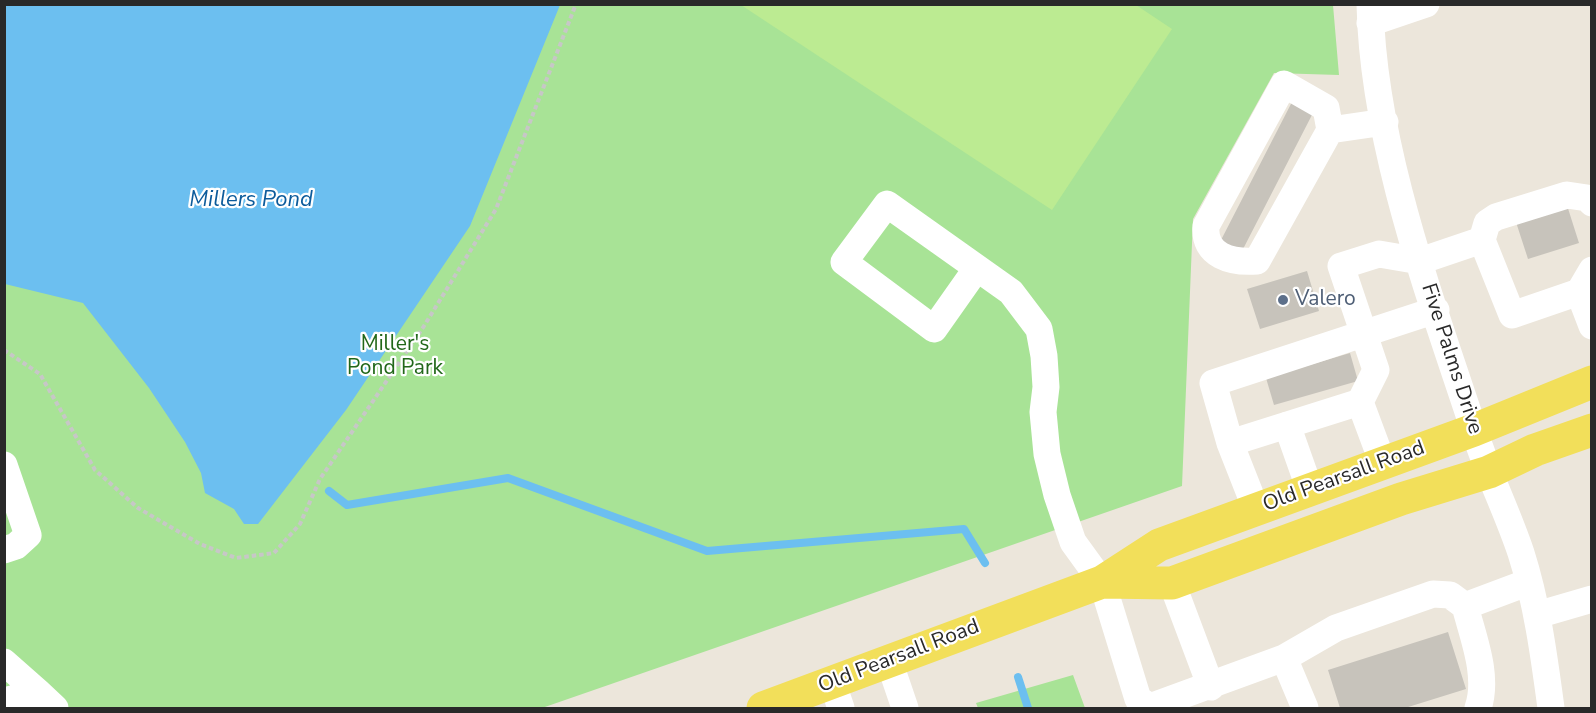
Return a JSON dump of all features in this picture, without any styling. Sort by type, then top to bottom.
[{"type":"main road","name":"Old Pearsall Road","points":[[763,708],[837,695],[889,660],[1102,582],[1159,545],[1382,461],[1474,430],[1592,382]]},
{"type":"main road","name":"Old Pearsall Road","points":[[1102,582],[1172,583],[1401,499],[1490,472],[1535,450],[1592,430]]},
{"type":"street","points":[[1370,14],[1426,4]]},
{"type":"street","name":"Five Palms Drive","points":[[1370,14],[1389,151],[1419,261],[1474,430],[1521,553],[1537,615],[1551,708]]},
{"type":"street","points":[[1284,84],[1326,108],[1330,130],[1257,261],[1239,263],[1222,256],[1209,247],[1205,237],[1206,226],[1284,84]]},
{"type":"street","points":[[1330,130],[1384,122]]},
{"type":"street","points":[[1592,203],[1587,198],[1567,195],[1496,217],[1487,223],[1482,240],[1512,315],[1585,281],[1592,326]]},
{"type":"street","points":[[977,268],[934,329],[844,262],[887,204],[1011,292],[1039,329],[1046,387],[1043,412],[1047,454],[1057,495],[1073,542],[1102,582],[1138,699],[1150,707],[1211,687],[1284,658],[1336,628],[1432,594],[1450,595],[1465,606],[1480,666],[1482,684],[1478,708]]},
{"type":"street","points":[[1230,442],[1360,402],[1376,370],[1341,266],[1379,254],[1419,261],[1482,240]]},
{"type":"street","points":[[1256,509],[1230,442],[1213,383],[1436,310]]},
{"type":"street","points":[[1360,402],[1382,461]]},
{"type":"street","points":[[1287,425],[1310,490]]},
{"type":"street","points":[[4,465],[28,535],[16,546],[4,550]]},
{"type":"street","points":[[1465,606],[1529,582]]},
{"type":"street","points":[[1172,583],[1211,687]]},
{"type":"street","points":[[1537,615],[1592,599]]},
{"type":"street","points":[[1284,658],[1305,708]]},
{"type":"street","points":[[889,660],[905,708]]},
{"type":"street","points":[[4,662],[47,700]]},
{"type":"street","points":[[4,702],[47,700]]},
{"type":"path","points":[[4,350],[40,374],[95,470],[138,508],[200,544],[236,558],[273,553],[300,524],[320,479],[424,326],[496,209],[576,4]]},
{"type":"green space","name":"Miller's Pond Park","points":[[4,5],[1333,5],[1339,75],[1274,73],[1193,219],[1182,486],[542,708],[5,708]]},
{"type":"green space","points":[[741,5],[1136,5],[1172,29],[1052,210]]},
{"type":"green space","points":[[1073,675],[1085,708],[978,708],[976,703]]},
{"type":"water","name":"Millers Pond","points":[[5,4],[560,5],[470,226],[346,410],[258,524],[244,524],[234,509],[205,493],[201,473],[185,442],[149,388],[83,303],[5,284]]},
{"type":"building","points":[[1293,100],[1314,111],[1241,253],[1220,242]]},
{"type":"building","points":[[1565,199],[1579,243],[1528,259],[1514,216]]},
{"type":"building","name":"Valero","points":[[1307,271],[1319,311],[1260,329],[1247,289]]},
{"type":"building","points":[[1350,353],[1358,381],[1274,405],[1266,378]]},
{"type":"building","points":[[1448,632],[1466,689],[1405,708],[1340,708],[1328,670]]},
{"type":"waterway","points":[[329,491],[347,505],[508,478],[707,551],[964,529],[985,563]]},
{"type":"waterway","points":[[1018,677],[1028,708]]},
{"type":"place","name":"Valero","points":[[1283,300]]}]
